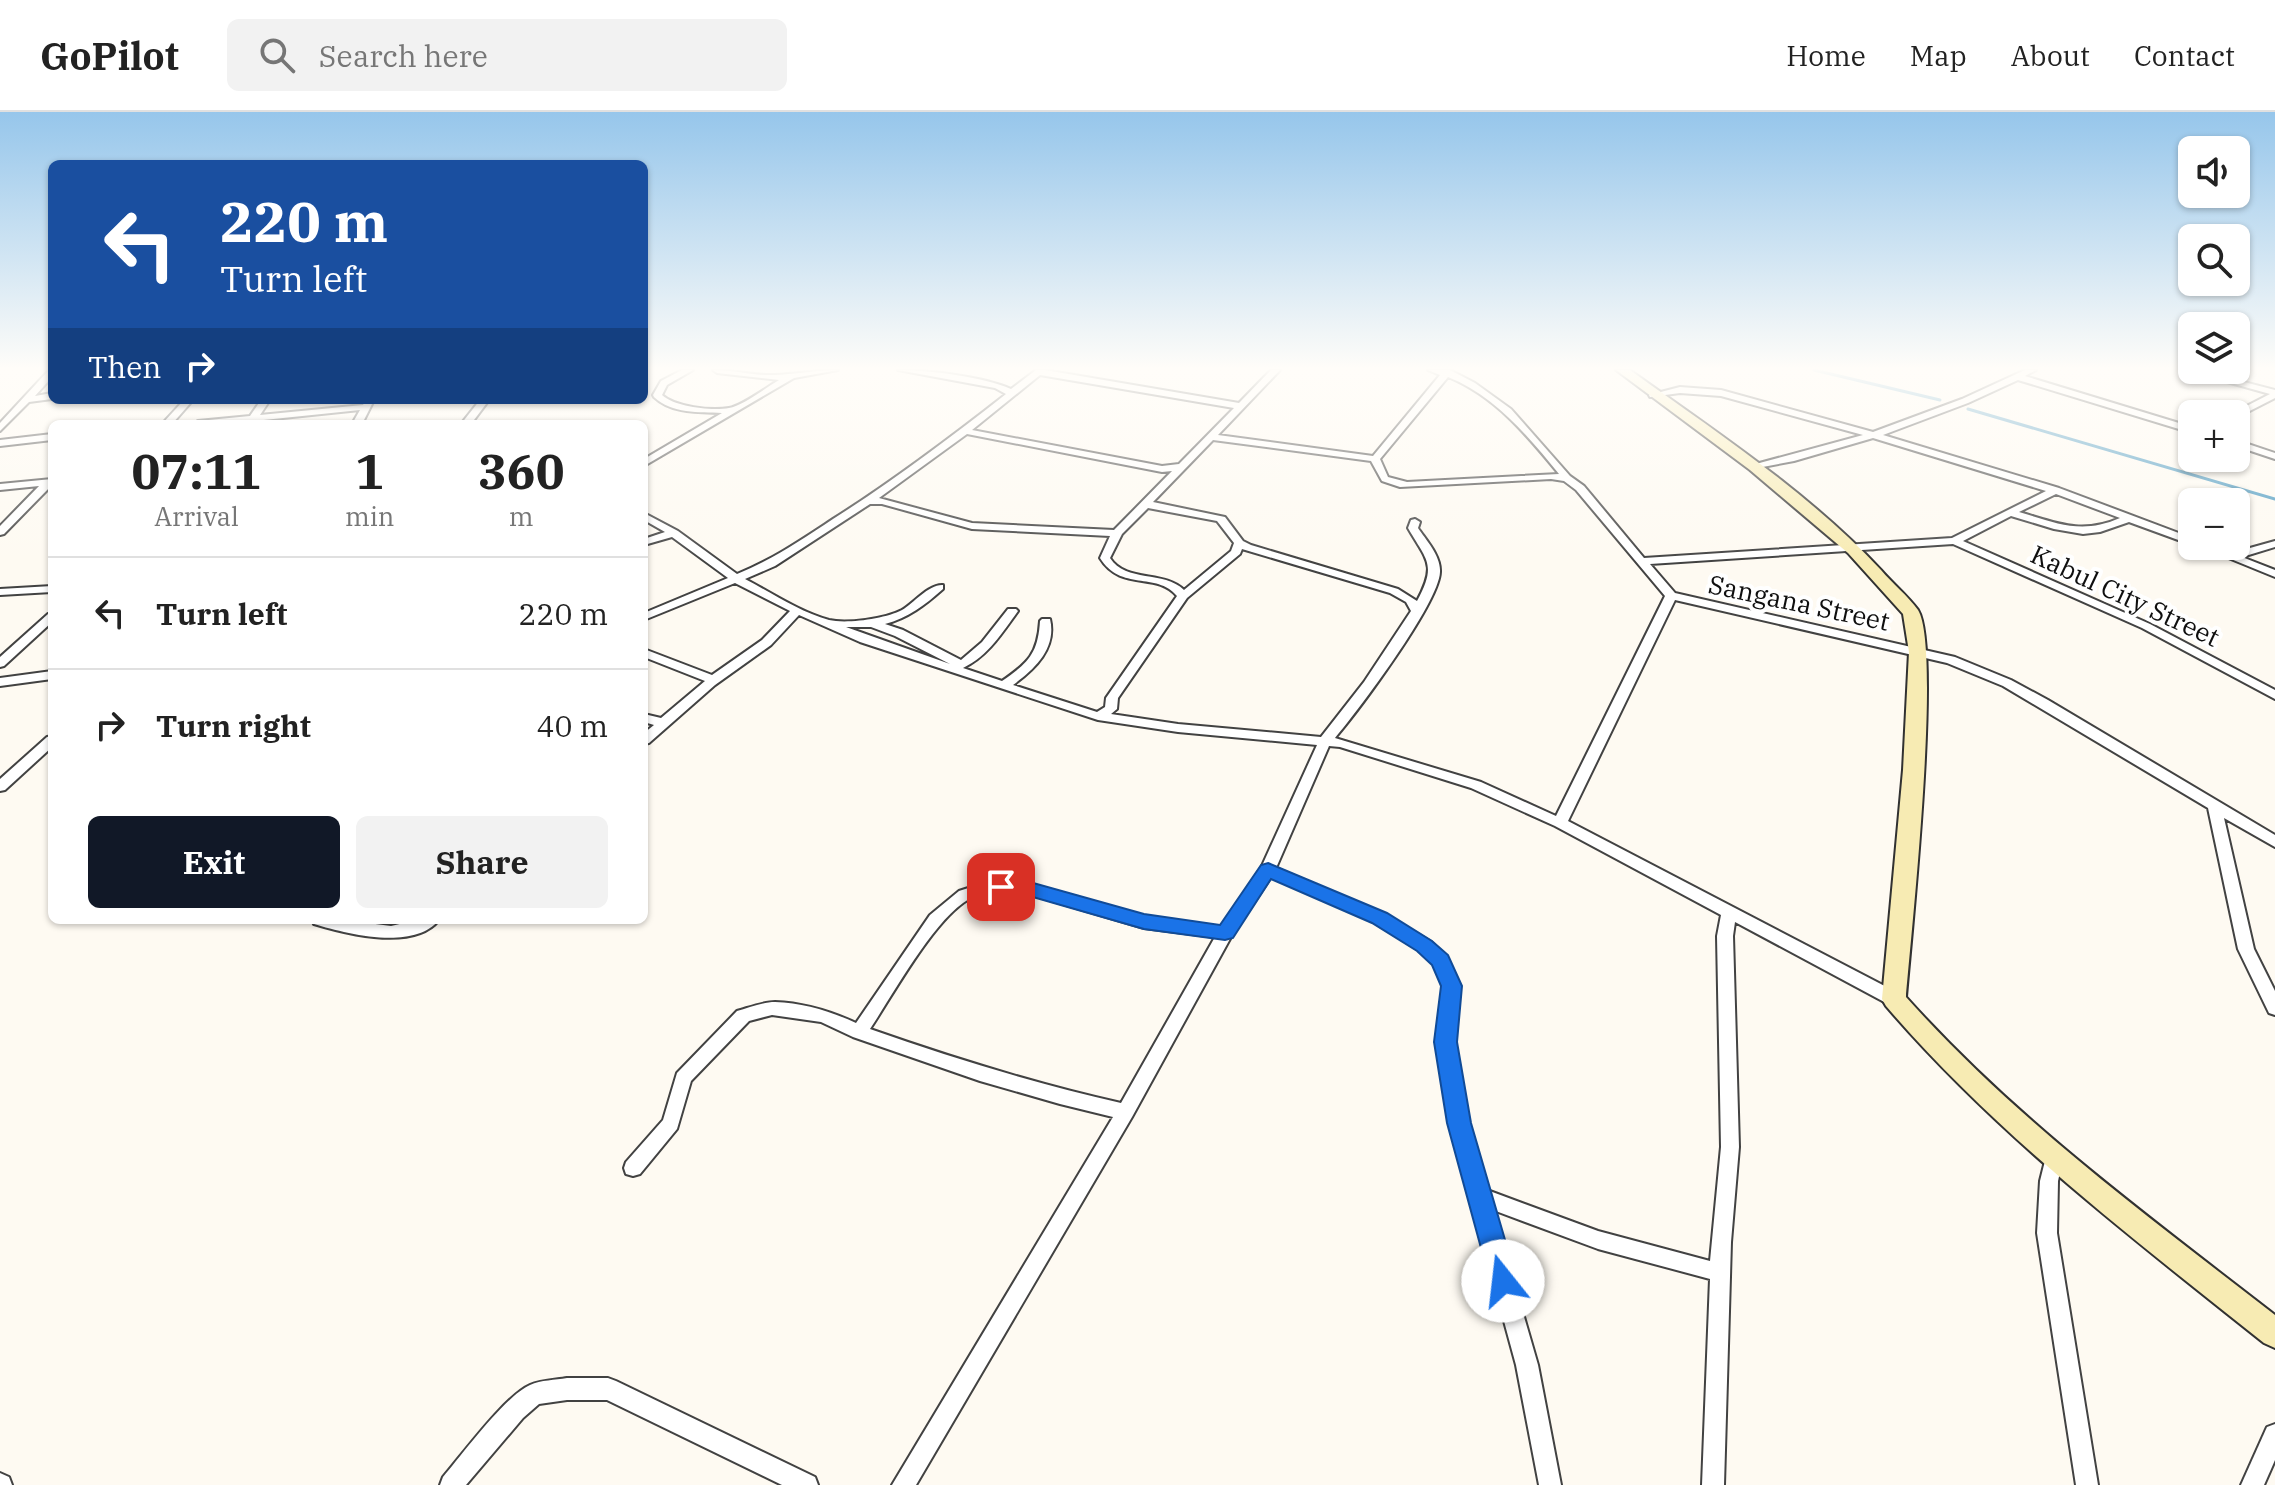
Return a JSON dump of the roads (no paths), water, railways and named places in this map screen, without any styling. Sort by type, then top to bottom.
[{"type":"street","points":[[648,461],[692,434]]},
{"type":"street","points":[[648,615],[771,564],[868,501],[961,434]]},
{"type":"street","points":[[981,434],[1162,469],[1181,467]]},
{"type":"street","points":[[1183,596],[1175,587],[1113,570],[1108,565],[1107,550],[1117,533],[1215,434]]},
{"type":"street","points":[[1375,459],[1396,434]]},
{"type":"street","points":[[1528,434],[1671,596],[1560,823]]},
{"type":"street","points":[[1708,434],[1755,467],[1853,550],[1911,613],[1918,652],[1913,770],[1893,975],[1894,999]]},
{"type":"street","points":[[1871,434],[2055,490],[2178,537]]},
{"type":"street","points":[[1755,467],[1874,435]]},
{"type":"street","points":[[0,443],[48,437]]},
{"type":"street","points":[[1212,437],[1375,459]]},
{"type":"street","points":[[2250,448],[2275,456]]},
{"type":"street","points":[[1375,459],[1383,479],[1407,485],[1551,476],[1567,478]]},
{"type":"street","points":[[0,487],[48,482]]},
{"type":"street","points":[[0,532],[48,484]]},
{"type":"street","points":[[1643,561],[1853,550],[1954,541],[2055,490]]},
{"type":"street","points":[[868,501],[882,501],[972,526],[1117,533]]},
{"type":"street","points":[[1145,504],[1221,519],[1239,543],[1394,591],[1411,600],[1417,611]]},
{"type":"street","points":[[2011,513],[2080,533],[2104,531],[2129,518]]},
{"type":"street","points":[[648,518],[674,533],[738,580],[864,639],[957,666],[1098,716],[1178,728],[1341,743],[1476,785],[1560,823],[1894,999],[1916,1026],[2008,1120],[2275,1333]]},
{"type":"street","points":[[903,1485],[1126,1112],[1225,933],[1268,870],[1325,741],[1341,726],[1417,611],[1435,573],[1431,558],[1413,528],[1415,522]]},
{"type":"street","points":[[648,541],[674,533]]},
{"type":"street","name":"Kabul City Street","points":[[1954,541],[2146,626],[2275,695]]},
{"type":"street","points":[[1098,716],[1111,709],[1112,698],[1183,596],[1236,552],[1239,543]]},
{"type":"street","points":[[2250,551],[2275,544]]},
{"type":"street","points":[[2239,560],[2275,574]]},
{"type":"street","points":[[876,625],[912,609],[939,587]]},
{"type":"street","points":[[0,592],[48,589]]},
{"type":"street","name":"Sangana Street","points":[[1671,596],[1951,660],[2007,683],[2275,842]]},
{"type":"street","points":[[648,737],[713,680],[750,657],[781,632],[797,610]]},
{"type":"street","points":[[957,666],[990,641],[1012,611]]},
{"type":"street","points":[[0,663],[48,620]]},
{"type":"street","points":[[1005,685],[1041,653],[1046,643],[1046,621]]},
{"type":"street","points":[[826,623],[876,625],[899,633],[957,666]]},
{"type":"street","points":[[648,655],[713,680]]},
{"type":"street","points":[[0,682],[48,676]]},
{"type":"street","points":[[648,719],[664,723]]},
{"type":"street","points":[[0,787],[48,744]]},
{"type":"street","points":[[2215,808],[2246,949],[2275,1008]]},
{"type":"street","points":[[1268,870],[1379,918],[1425,946],[1441,961],[1451,986],[1445,1042],[1459,1123],[1527,1365],[1550,1485]]},
{"type":"street","points":[[859,1032],[935,919],[964,895],[984,888],[1019,886],[1144,922],[1225,933]]},
{"type":"street","points":[[1713,1485],[1720,1272],[1730,1147],[1725,936],[1729,912]]},
{"type":"street","points":[[336,924],[395,932],[414,930],[424,924]]},
{"type":"street","points":[[633,1168],[671,1124],[683,1078],[743,1016],[772,1008],[824,1016],[859,1032],[980,1074],[1126,1112]]},
{"type":"street","points":[[2054,1159],[2049,1181],[2047,1233],[2087,1485]]},
{"type":"street","points":[[1480,1196],[1543,1222],[1660,1261],[1720,1272]]},
{"type":"street","points":[[451,1485],[515,1410],[534,1394],[567,1389],[608,1389],[807,1485]]},
{"type":"street","points":[[2252,1485],[2275,1435]]},
{"type":"waterway","points":[[2054,434],[2275,499]]}]
